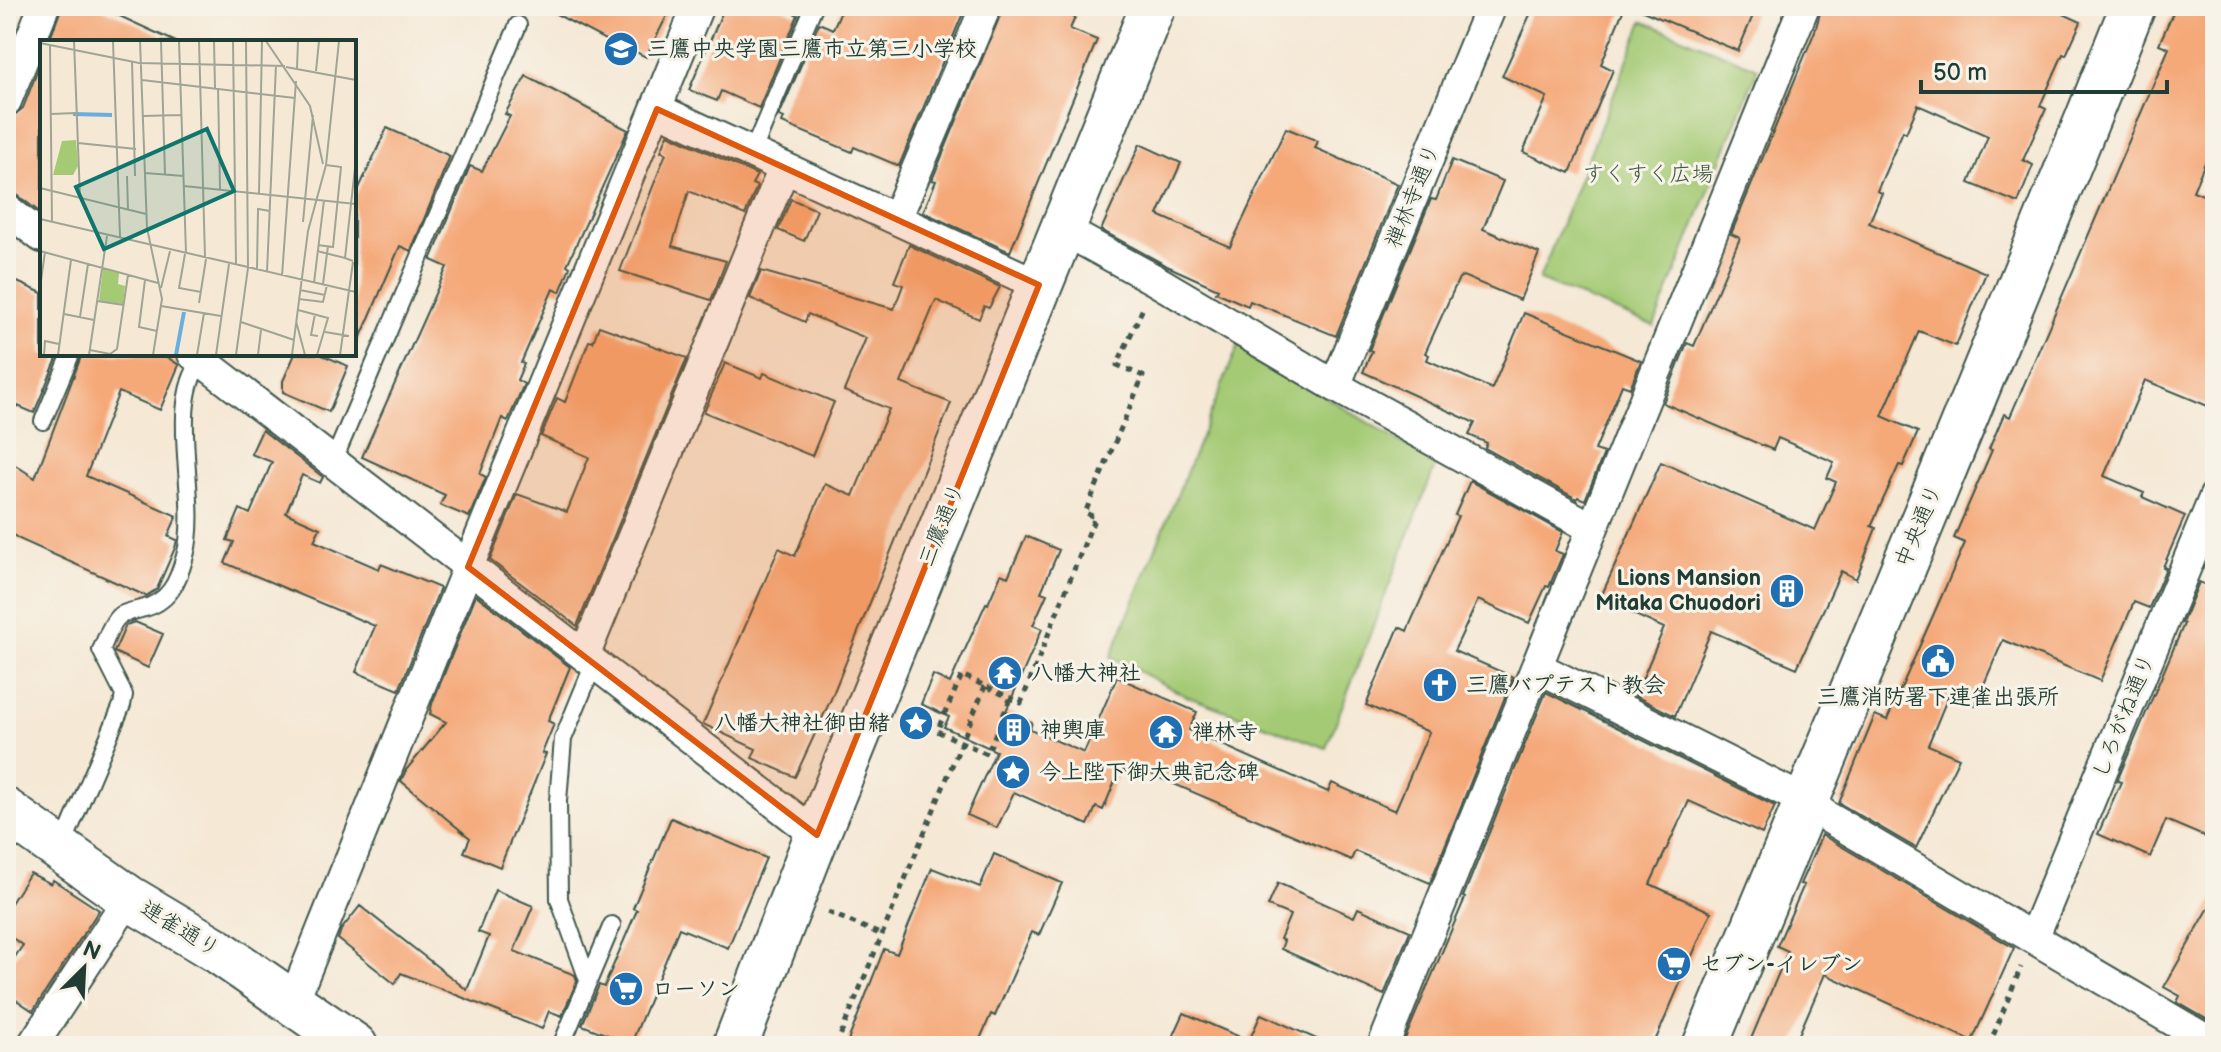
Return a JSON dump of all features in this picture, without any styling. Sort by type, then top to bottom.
[{"type":"main road","name":"三鷹通り","points":[[735,1046],[817,835],[1153,6]]},
{"type":"main road","name":"中央通り","points":[[1705,1046],[2133,6]]},
{"type":"main road","name":"連雀通り","points":[[6,811],[129,898],[218,951],[355,1046]]},
{"type":"street","points":[[6,101],[44,6]]},
{"type":"street","points":[[293,1002],[698,6]]},
{"type":"street","points":[[896,219],[986,6]]},
{"type":"street","name":"禅林寺通り","points":[[1335,386],[1491,6]]},
{"type":"street","points":[[1383,1046],[1804,6]]},
{"type":"street","points":[[657,109],[1039,285]]},
{"type":"street","points":[[590,657],[784,168]]},
{"type":"street","points":[[6,209],[40,235]]},
{"type":"street","points":[[1062,229],[1335,386],[1592,528]]},
{"type":"street","points":[[197,357],[817,835]]},
{"type":"street","name":"しろがね通り","points":[[2034,936],[2215,496]]},
{"type":"street","points":[[1537,667],[1805,801],[2215,1045]]},
{"type":"street","points":[[32,1046],[129,898]]},
{"type":"lane","points":[[752,153],[814,6]]},
{"type":"lane","points":[[333,462],[518,25]]},
{"type":"lane","points":[[43,421],[70,356]]},
{"type":"lane","points":[[60,851],[122,705],[124,695],[101,650],[116,619],[122,614],[157,605],[166,598],[186,552],[191,490],[185,436],[189,389],[197,357]]},
{"type":"lane","points":[[588,980],[559,899],[558,801],[563,739],[590,657]]},
{"type":"lane","points":[[561,1046],[612,925]]},
{"type":"path","points":[[1010,699],[987,754],[937,731],[962,675],[1021,703],[1095,517],[1085,513],[1143,376],[1117,365],[1155,280]]},
{"type":"path","points":[[836,1046],[985,686]]},
{"type":"path","points":[[823,910],[882,935]]},
{"type":"path","points":[[1989,1046],[2034,936]]},
{"type":"highlighted area","points":[[657,109],[1039,285],[817,835],[468,567]]},
{"type":"green space","name":"すくすく広場","points":[[1643,21],[1758,68],[1654,326],[1539,280]]},
{"type":"green space","points":[[1239,344],[1436,464],[1326,748],[1186,696],[1111,657]]},
{"type":"building","points":[[62,6],[98,6],[172,40],[50,40]]},
{"type":"building","points":[[541,6],[672,6],[646,57],[628,48],[626,51]]},
{"type":"building","points":[[725,6],[778,6],[798,15],[759,108],[721,91],[717,101],[689,90]]},
{"type":"building","points":[[843,6],[966,6],[899,166],[854,147],[852,152],[782,123],[784,118],[779,116],[819,23],[833,29]]},
{"type":"building","points":[[1004,6],[1080,6],[1070,29],[1097,40],[1010,252],[923,212],[936,181],[932,180]]},
{"type":"building","points":[[1534,6],[1625,6],[1601,64],[1613,70],[1570,173],[1523,152],[1547,97],[1502,76]]},
{"type":"building","points":[[1631,6],[1757,6],[1738,51]]},
{"type":"building","points":[[1822,6],[2046,6],[2081,22],[2040,106],[2046,109],[2023,160],[2033,165],[2018,203],[1969,183],[1988,136],[1918,105],[1877,191],[1882,193],[1869,223],[1986,273],[1956,346],[1919,331],[1882,416],[1918,432],[1871,526],[1876,528],[1856,579],[1841,571],[1797,668],[1711,631],[1675,716],[1635,696],[1664,628],[1600,599],[1661,462],[1815,530],[1836,482],[1827,478],[1834,462],[1778,438],[1773,450],[1663,403],[1687,343],[1694,346],[1740,238],[1731,234],[1815,31]]},
{"type":"building","points":[[2176,6],[2215,6],[2215,139],[2193,191],[2215,200],[2215,409],[2145,380],[2104,476],[2144,493],[2142,497],[2185,516],[2149,608],[2134,602],[2100,681],[2003,640],[1975,705],[1949,694],[1928,745],[1959,758],[1916,848],[1839,803],[1875,715],[1887,720],[1965,543],[1954,538],[2004,414],[2010,417],[2169,48],[2159,44]]},
{"type":"building","points":[[40,64],[40,212],[17,195],[6,191],[6,132],[12,117],[23,108]]},
{"type":"building","points":[[526,76],[628,130],[567,265],[570,267],[560,292],[553,289],[521,363],[524,364],[517,380],[524,384],[508,421],[502,418],[480,474],[486,477],[469,517],[440,505],[445,495],[362,457],[447,267],[431,260],[470,166],[482,171],[510,116],[505,114]]},
{"type":"building","points":[[387,128],[450,156],[411,251],[400,246],[356,348],[356,195]]},
{"type":"building","points":[[1286,128],[1318,141],[1315,148],[1398,184],[1336,336],[1250,301],[1248,306],[1216,292],[1218,289],[1167,266],[1101,230],[1140,144],[1181,163],[1158,215],[1230,247]]},
{"type":"building","points":[[668,134],[757,175],[752,184],[757,186],[745,215],[689,191],[672,246],[726,261],[711,300],[620,271],[666,153],[661,151]]},
{"type":"building","points":[[1452,160],[1503,181],[1483,229],[1539,253],[1520,300],[1463,276],[1459,278],[1425,353],[1429,355],[1427,360],[1492,389],[1524,313],[1641,361],[1630,388],[1622,385],[1595,450],[1604,453],[1585,500],[1577,499],[1485,448],[1487,443],[1469,435],[1475,423],[1363,372],[1372,351],[1369,350],[1431,199],[1436,200]]},
{"type":"building","points":[[791,199],[817,210],[804,241],[778,230]]},
{"type":"building","points":[[909,245],[1000,287],[989,308],[984,306],[979,319],[936,300],[901,383],[951,403],[831,699],[795,777],[752,758],[756,749],[703,724],[779,548],[795,556],[825,484],[853,496],[889,409],[844,391],[866,338],[808,314],[805,322],[750,298],[761,271],[894,309],[903,285],[894,282]]},
{"type":"building","points":[[6,277],[40,292],[40,356],[58,356],[34,413],[6,401],[6,349],[12,336],[6,333]]},
{"type":"building","points":[[599,326],[687,358],[577,626],[490,560],[517,494],[567,512],[589,457],[541,436],[557,398],[565,402],[589,341],[593,342]]},
{"type":"building","points":[[81,356],[165,356],[179,365],[160,410],[119,392],[86,476],[177,516],[168,536],[177,540],[175,548],[157,589],[146,596],[19,539],[6,530],[6,459],[35,478]]},
{"type":"building","points":[[294,356],[325,356],[348,366],[329,412],[283,392],[283,381]]},
{"type":"building","points":[[725,363],[762,378],[764,373],[834,402],[812,456],[704,412]]},
{"type":"building","points":[[262,430],[323,477],[320,483],[302,475],[286,513],[320,528],[314,541],[379,569],[381,564],[440,588],[399,690],[356,672],[375,626],[225,563],[234,542],[227,540],[240,509],[250,514],[272,462],[251,454]]},
{"type":"building","points":[[1470,481],[1563,532],[1555,551],[1563,554],[1529,623],[1478,600],[1454,651],[1513,677],[1430,883],[1355,851],[1351,860],[1144,771],[1141,779],[1120,769],[1103,810],[1096,807],[1088,825],[1014,792],[997,828],[967,815],[996,751],[944,727],[949,717],[921,704],[933,675],[950,683],[986,603],[1001,574],[1008,577],[1026,536],[1059,550],[1041,592],[1047,594],[1033,625],[1042,629],[1006,711],[1032,722],[1030,729],[1084,753],[1117,677],[1197,712],[1189,730],[1328,792],[1332,783],[1395,811],[1429,732],[1366,705],[1399,627],[1407,631],[1458,516],[1455,515]]},
{"type":"building","points":[[2199,582],[2215,589],[2215,841],[2166,820],[2150,857],[2098,834]]},
{"type":"building","points":[[476,595],[570,667],[548,721],[554,724],[542,753],[546,754],[500,867],[464,852],[470,838],[401,781],[406,770],[446,722],[430,714],[432,704]]},
{"type":"building","points":[[135,622],[163,634],[148,668],[114,652],[126,625]]},
{"type":"building","points":[[1546,692],[1775,806],[1762,834],[1689,801],[1650,884],[1711,912],[1653,1046],[1402,1046],[1465,898]]},
{"type":"building","points":[[671,818],[766,858],[728,948],[679,928],[631,1044],[582,1025],[599,985],[604,987]]},
{"type":"building","points":[[1822,835],[2014,948],[1972,1041],[1825,974],[1794,1046],[1748,1046],[1788,951],[1777,946]]},
{"type":"building","points":[[994,854],[1062,883],[1039,935],[1032,932],[995,1016],[991,1014],[977,1046],[846,1046],[884,949],[897,954],[932,868],[980,887]]},
{"type":"building","points":[[30,873],[51,884],[53,880],[99,910],[33,1011],[6,993],[6,970],[23,945],[6,934],[6,911]]},
{"type":"building","points":[[1278,883],[1354,917],[1358,908],[1410,931],[1384,995],[1281,949],[1284,941],[1280,939],[1290,915],[1268,906]]},
{"type":"building","points":[[495,890],[533,906],[514,951],[575,975],[577,981],[562,1016],[549,1011],[542,1029],[401,973],[395,984],[338,939],[341,930],[360,906],[467,990],[489,936],[478,932]]},
{"type":"building","points":[[2215,897],[2215,1024],[2177,1002],[2180,996],[2164,987]]},
{"type":"building","points":[[1184,1013],[1249,1041],[1261,1014],[1332,1046],[1169,1046]]},
{"type":"place","name":"三鷹中央学園三鷹市立第三小学校","points":[[621,49]]},
{"type":"place","name":"Lions Mansion Mitaka Chuodori","points":[[1787,591]]},
{"type":"place","name":"三鷹消防署下連雀出張所","points":[[1938,661]]},
{"type":"place","name":"八幡大神社","points":[[1005,673]]},
{"type":"place","name":"三鷹バプテスト教会","points":[[1440,685]]},
{"type":"place","name":"八幡大神社御由緒","points":[[916,723]]},
{"type":"place","name":"神輿庫","points":[[1014,730]]},
{"type":"place","name":"禅林寺","points":[[1166,732]]},
{"type":"place","name":"今上陛下御大典記念碑","points":[[1013,772]]},
{"type":"place","name":"セブン-イレブン","points":[[1674,964]]},
{"type":"place","name":"ローソン","points":[[626,989]]}]
